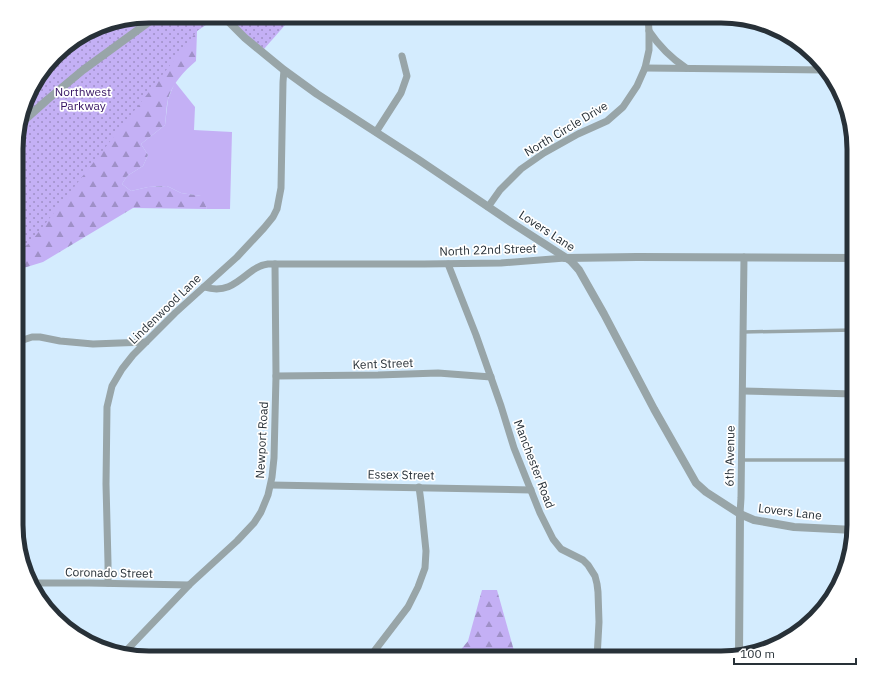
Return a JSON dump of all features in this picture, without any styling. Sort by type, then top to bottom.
[{"type":"street","points":[[27,117],[83,70],[147,23]]},
{"type":"street","name":"Lovers Lane","points":[[230,23],[284,70],[317,94],[571,261],[579,270],[604,314],[654,409],[696,483],[706,492],[740,514],[754,520],[794,527],[847,530]]},
{"type":"street","name":"North Circle Drive","points":[[488,207],[500,190],[521,169],[544,153],[578,134],[607,121],[623,107],[637,86],[645,68],[649,50],[648,23]]},
{"type":"street","points":[[649,32],[664,50],[686,68]]},
{"type":"street","points":[[376,132],[401,93],[406,76],[402,56]]},
{"type":"street","points":[[645,68],[819,70]]},
{"type":"street","name":"Lindenwood Lane","points":[[108,583],[106,484],[107,407],[112,386],[132,355],[237,256],[273,217],[277,209],[281,188],[284,70]]},
{"type":"street","name":"6th Avenue","points":[[739,650],[744,257]]},
{"type":"street","name":"North 22nd Street","points":[[204,287],[209,289],[226,288],[233,285],[262,264],[448,264],[565,258],[847,258]]},
{"type":"street","name":"Newport Road","points":[[127,649],[189,585],[237,541],[254,523],[261,512],[268,495],[271,485],[274,458],[276,376],[275,264]]},
{"type":"street","name":"Manchester Road","points":[[448,264],[476,335],[514,448],[540,513],[553,539],[561,549],[583,560],[588,565],[594,576],[598,588],[599,622],[597,651]]},
{"type":"street","points":[[23,340],[32,337],[40,337],[60,341],[93,344],[146,342]]},
{"type":"street","name":"Kent Street","points":[[276,376],[438,373],[491,377]]},
{"type":"street","points":[[743,391],[847,394]]},
{"type":"street","name":"Essex Street","points":[[271,485],[530,490]]},
{"type":"street","points":[[374,651],[408,608],[425,568],[426,551],[419,487]]},
{"type":"street","name":"Coronado Street","points":[[37,583],[189,585]]},
{"type":"lane","points":[[743,332],[847,330]]},
{"type":"lane","points":[[742,460],[847,460]]},
{"type":"green space","name":"Northwest Parkway","points":[[149,23],[208,23],[197,31],[30,243],[23,247],[24,132],[27,116],[33,101],[44,79],[54,66],[72,49],[86,40],[116,27]]},
{"type":"green space","points":[[209,23],[197,31],[196,61],[183,73],[172,88],[166,109],[165,125],[141,144],[148,155],[143,166],[127,176],[122,184],[131,191],[148,187],[167,186],[181,193],[202,196],[207,209],[133,208],[43,262],[23,268],[23,143]]},
{"type":"green space","points":[[234,23],[287,23],[264,49],[254,42]]},
{"type":"green space","points":[[175,82],[195,107],[194,130],[232,132],[230,209],[207,209],[201,196],[181,193],[167,186],[148,187],[131,191],[122,184],[127,176],[143,166],[148,155],[141,144],[165,125],[168,99]]},
{"type":"green space","points":[[482,590],[497,590],[514,651],[460,651],[468,641]]}]
